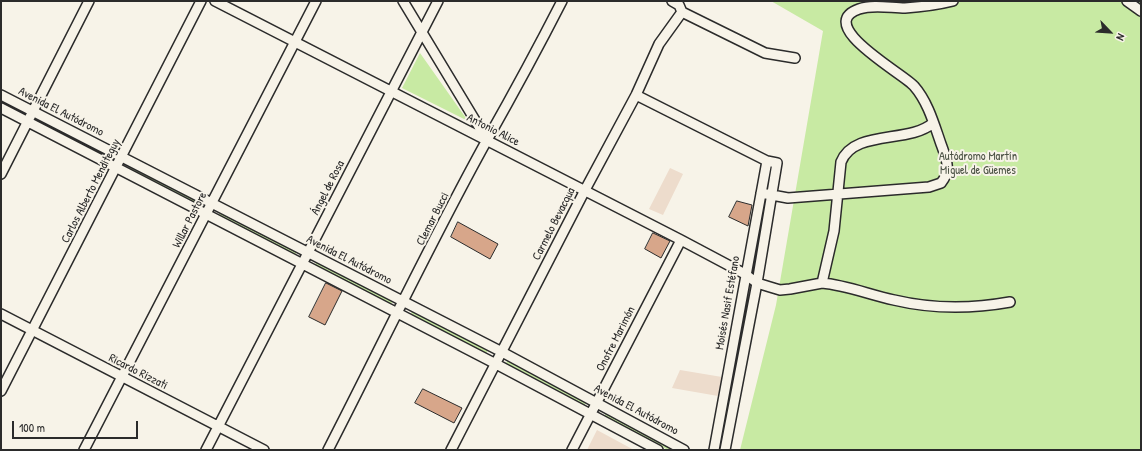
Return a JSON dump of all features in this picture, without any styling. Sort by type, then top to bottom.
[{"type":"street","points":[[1,174],[89,1]]},
{"type":"street","name":"Carlos Alberto Menditeguy","points":[[1,391],[201,1]]},
{"type":"street","name":"Antonio Alice","points":[[215,1],[585,190],[745,274],[757,283],[780,290],[822,283],[834,284],[896,301],[939,307],[982,307],[1010,302]]},
{"type":"street","name":"Willar Pastore","points":[[84,450],[207,215],[316,1]]},
{"type":"street","points":[[402,1],[487,140]]},
{"type":"street","name":"Ángel de Rosa","points":[[206,450],[438,1]]},
{"type":"street","name":"Clemar Bucci","points":[[328,450],[487,140],[518,86],[562,1]]},
{"type":"street","points":[[672,1],[679,5],[682,12],[765,53],[795,58]]},
{"type":"street","points":[[761,193],[788,198],[929,187],[941,183],[948,170],[947,160],[926,106],[914,86],[856,41],[848,31],[846,24],[850,14],[860,9],[923,7],[952,1]]},
{"type":"street","points":[[1127,1],[1141,11]]},
{"type":"street","name":"Carmelo Bevacqua","points":[[451,450],[585,190],[636,95],[659,44],[682,12]]},
{"type":"street","name":"Avenida El Autódromo","points":[[1,95],[502,352],[684,450]]},
{"type":"street","points":[[636,95],[767,161]]},
{"type":"street","name":"Avenida El Autódromo","points":[[1,108],[592,413],[658,450]]},
{"type":"street","points":[[822,283],[831,250],[841,162],[844,154],[850,149],[865,142],[919,131],[933,123]]},
{"type":"street","name":"Moisés Nasif Estéfano","points":[[714,450],[745,274],[767,161],[778,163],[725,450]]},
{"type":"street","name":"Onofre Marimón","points":[[572,450],[681,240]]},
{"type":"street","name":"Ricardo Rizzati","points":[[1,314],[264,450]]},
{"type":"shaded area","points":[[670,168],[683,174],[663,215],[649,209]]},
{"type":"shaded area","points":[[680,370],[722,377],[718,396],[672,388]]},
{"type":"shaded area","points":[[597,430],[634,450],[587,450]]},
{"type":"green space","name":"Autódromo Martín Miguel de Güemes","points":[[771,1],[1141,1],[1141,450],[740,450],[776,305],[823,31]]},
{"type":"green space","points":[[420,53],[468,121],[402,88]]},
{"type":"green space","points":[[41,119],[113,155],[112,158],[40,123]]},
{"type":"green space","points":[[130,165],[200,201],[199,205],[129,168]]},
{"type":"green space","points":[[763,203],[767,204],[754,269],[751,268]]},
{"type":"green space","points":[[220,212],[297,252],[295,255],[219,215]]},
{"type":"green space","points":[[316,262],[393,301],[391,304],[315,265]]},
{"type":"green space","points":[[745,296],[750,297],[720,450],[715,450]]},
{"type":"green space","points":[[412,311],[488,350],[486,354],[411,314]]},
{"type":"green space","points":[[508,360],[586,402],[585,405],[506,363]]},
{"type":"green space","points":[[606,413],[675,450],[668,450],[604,416]]},
{"type":"building","points":[[737,201],[752,205],[748,226],[729,217]]},
{"type":"building","points":[[458,222],[498,244],[490,259],[451,237]]},
{"type":"building","points":[[653,233],[670,241],[661,258],[645,249]]},
{"type":"building","points":[[326,283],[342,291],[325,325],[309,317]]},
{"type":"building","points":[[423,389],[462,408],[454,423],[415,403]]}]
